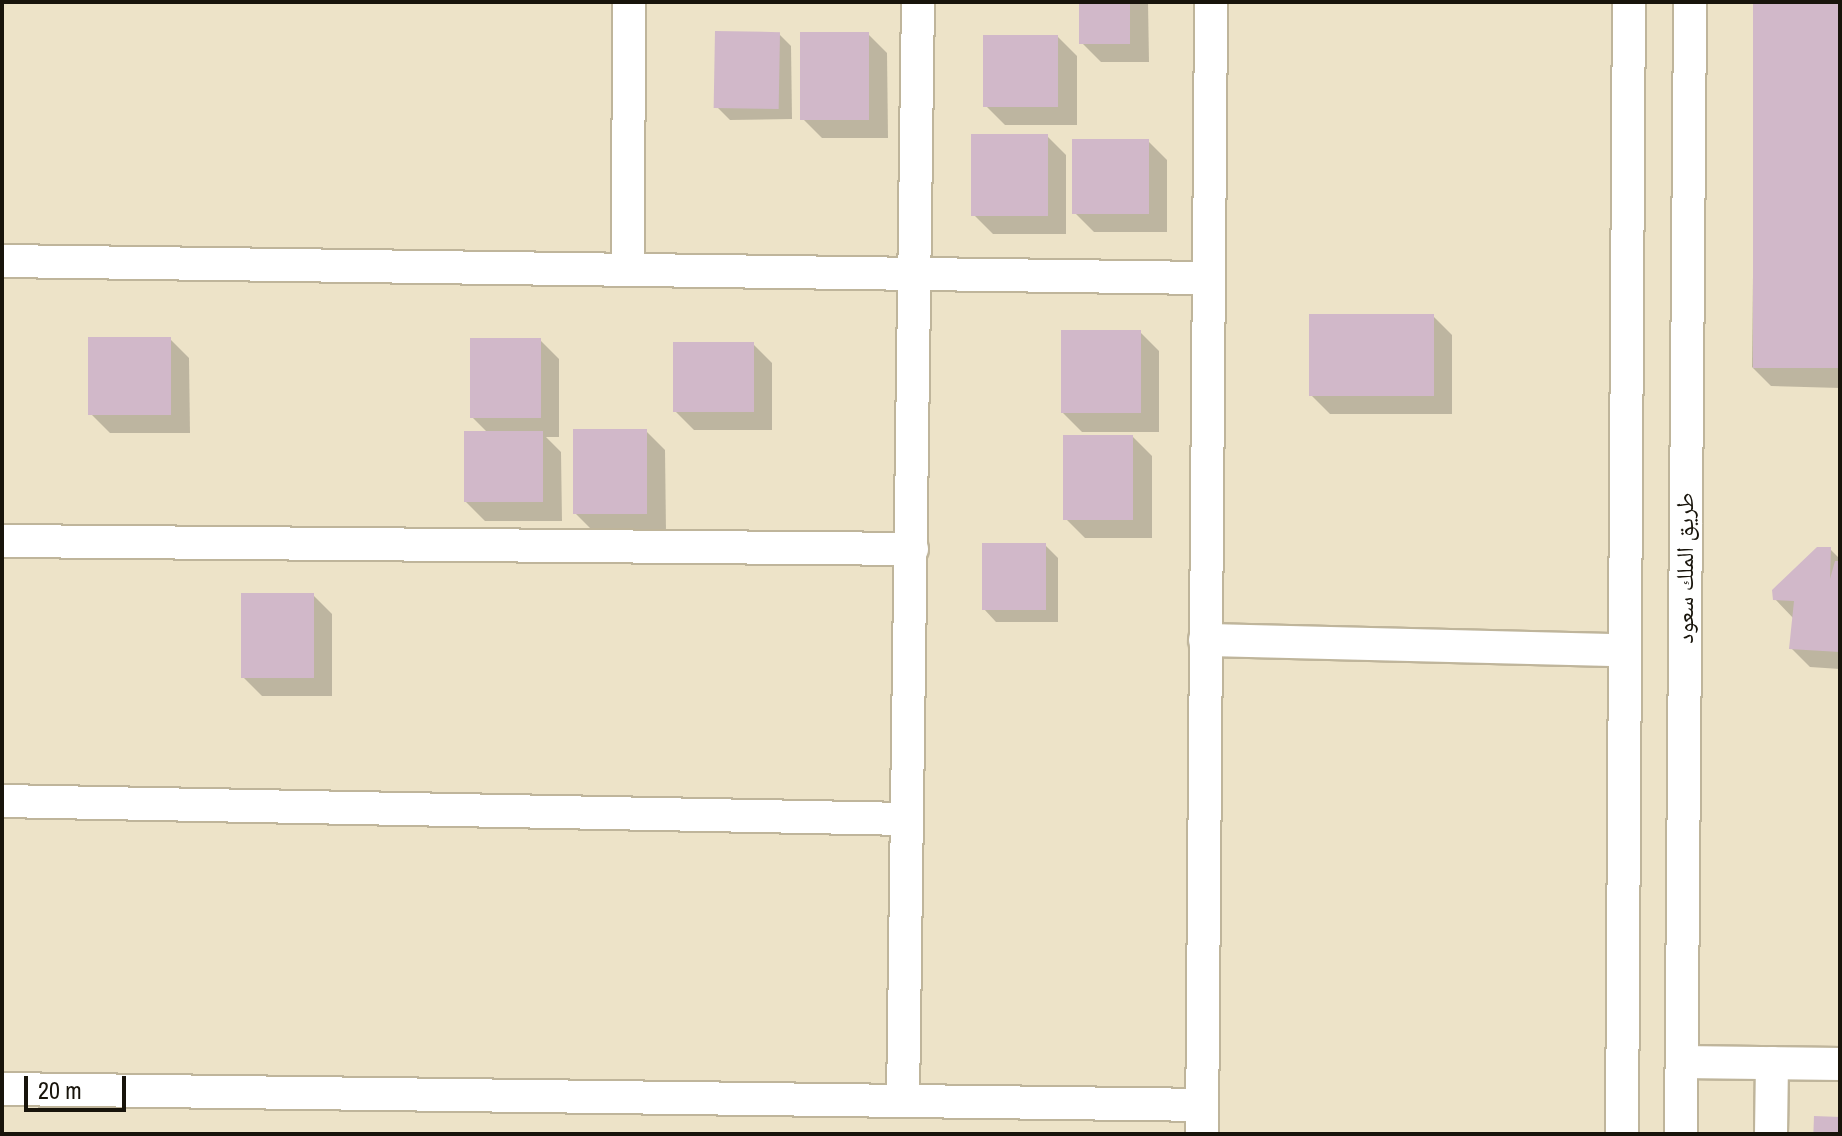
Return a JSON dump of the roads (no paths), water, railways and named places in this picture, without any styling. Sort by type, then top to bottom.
[{"type":"street","points":[[628,270],[629,2]]},
{"type":"street","points":[[903,1101],[918,2]]},
{"type":"street","points":[[2,1089],[903,1101],[1202,1119],[1211,2]]},
{"type":"street","points":[[1622,1134],[1629,2]]},
{"type":"street","name":"طريق الملك سعود","points":[[1681,1134],[1690,2]]},
{"type":"street","points":[[2,261],[1208,278]]},
{"type":"street","points":[[2,541],[912,549]]},
{"type":"street","points":[[1205,640],[1625,650]]},
{"type":"street","points":[[2,801],[907,819]]},
{"type":"street","points":[[1682,1062],[1840,1064]]},
{"type":"street","points":[[1771,1134],[1772,1063]]}]
